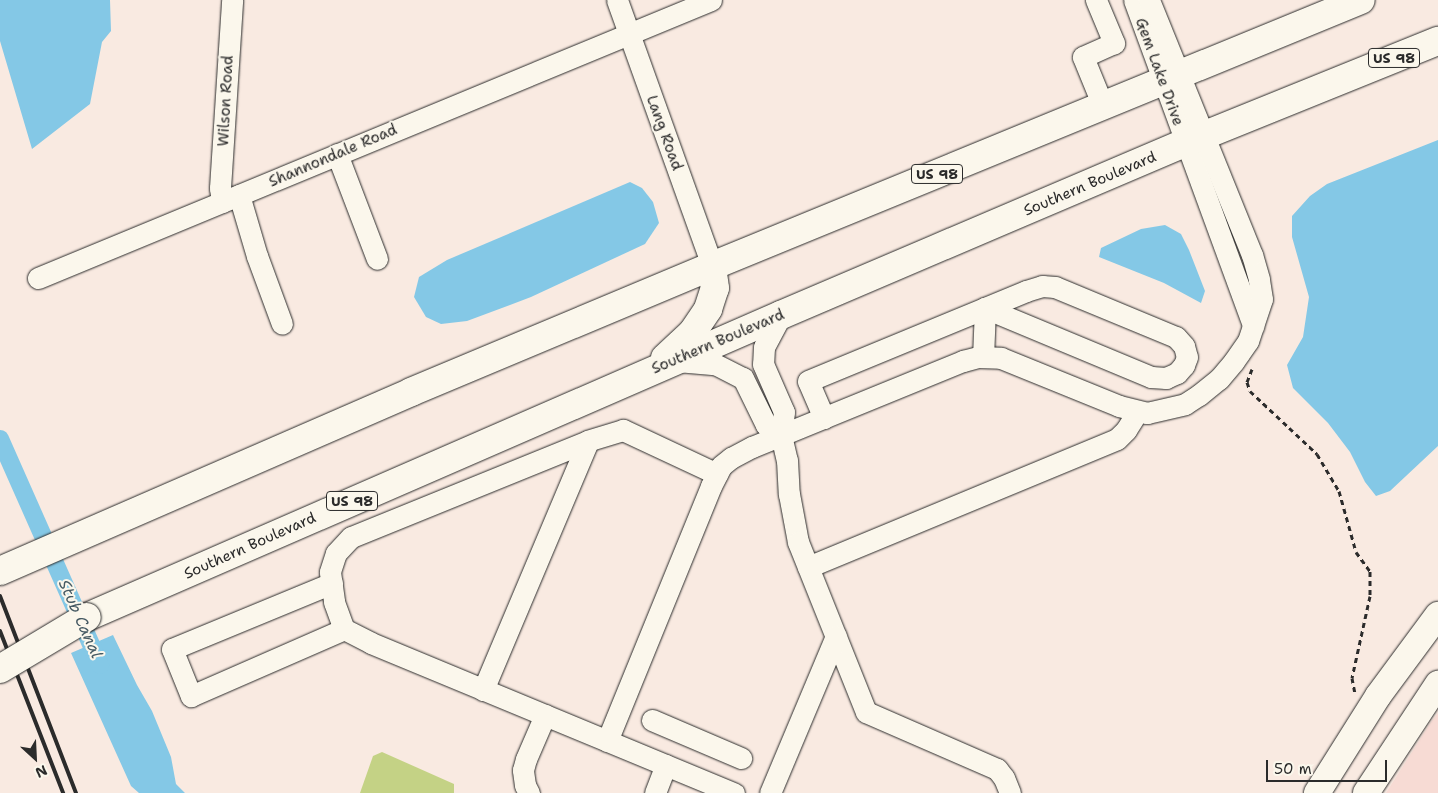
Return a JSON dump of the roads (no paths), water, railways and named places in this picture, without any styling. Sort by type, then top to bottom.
[{"type":"highway","name":"US 98","points":[[3,568],[712,266],[1361,0]]},
{"type":"highway","name":"Southern Boulevard","points":[[0,650],[87,617],[780,315],[1194,140],[1438,41]]},
{"type":"highway","points":[[1350,76],[1438,61]]},
{"type":"highway","points":[[662,366],[692,333],[708,309],[715,288],[712,266]]},
{"type":"highway","points":[[0,669],[87,617]]},
{"type":"main road","points":[[1317,793],[1361,722],[1438,615]]},
{"type":"main road","points":[[1366,793],[1438,684]]},
{"type":"street","name":"Wilson Road","points":[[232,0],[220,188],[230,199],[257,256],[282,324]]},
{"type":"street","name":"Lang Road","points":[[617,0],[712,266]]},
{"type":"street","name":"Shannondale Road","points":[[38,278],[712,0]]},
{"type":"street","points":[[1096,0],[1114,43],[1083,57],[1103,106]]},
{"type":"street","name":"Gem Lake Drive","points":[[1134,0],[1171,79],[1194,140],[1253,326],[1248,341],[1234,361],[1219,379],[1199,396],[1185,404],[1168,409],[1147,413],[1138,410]]},
{"type":"street","name":"Gem Lake Drive","points":[[1149,0],[1171,79]]},
{"type":"street","points":[[337,154],[377,259]]},
{"type":"street","points":[[824,418],[808,381],[1026,291],[1042,286],[1055,287],[1176,337],[1184,346],[1186,357],[1184,364],[1177,373],[1166,378],[1151,377],[985,308]]},
{"type":"street","points":[[983,357],[985,308]]},
{"type":"street","points":[[780,315],[764,347],[763,364],[784,412],[781,435],[787,460],[789,494],[798,542],[866,712],[996,769],[1004,778],[1010,793]]},
{"type":"street","points":[[607,741],[717,474],[721,466],[731,458],[781,435],[963,361],[983,357],[1001,358],[1120,406],[1138,410],[1126,430],[1117,439],[808,567]]},
{"type":"street","points":[[662,366],[715,364],[743,378],[766,425],[781,435]]},
{"type":"street","points":[[717,474],[623,430],[588,441],[351,537],[336,553],[330,572],[334,602],[344,629],[371,643],[734,793]]},
{"type":"street","points":[[483,690],[588,441]]},
{"type":"street","points":[[332,583],[172,649],[191,696],[344,629]]},
{"type":"street","points":[[770,793],[836,636]]},
{"type":"street","points":[[530,793],[525,785],[524,764],[545,715]]},
{"type":"street","points":[[652,720],[741,758]]},
{"type":"street","points":[[655,793],[666,765]]},
{"type":"water","points":[[0,0],[110,0],[111,31],[102,42],[90,104],[32,149],[0,41]]},
{"type":"water","points":[[1438,140],[1438,446],[1390,491],[1376,496],[1365,482],[1350,452],[1328,423],[1293,388],[1287,365],[1303,337],[1309,297],[1292,237],[1292,216],[1310,196],[1327,184]]},
{"type":"water","points":[[630,182],[642,188],[653,202],[659,223],[645,244],[531,297],[467,321],[441,324],[426,317],[414,297],[419,277],[447,260]]},
{"type":"water","points":[[1165,225],[1181,234],[1189,250],[1205,291],[1201,303],[1164,283],[1099,257],[1101,248],[1141,229]]},
{"type":"water","points":[[113,635],[152,711],[171,757],[176,784],[185,793],[139,793],[131,786],[71,653]]},
{"type":"waterway","name":"Stub Canal","points":[[0,439],[100,665]]},
{"type":"railway","points":[[0,596],[76,793]]},
{"type":"railway","points":[[0,631],[63,793]]}]
